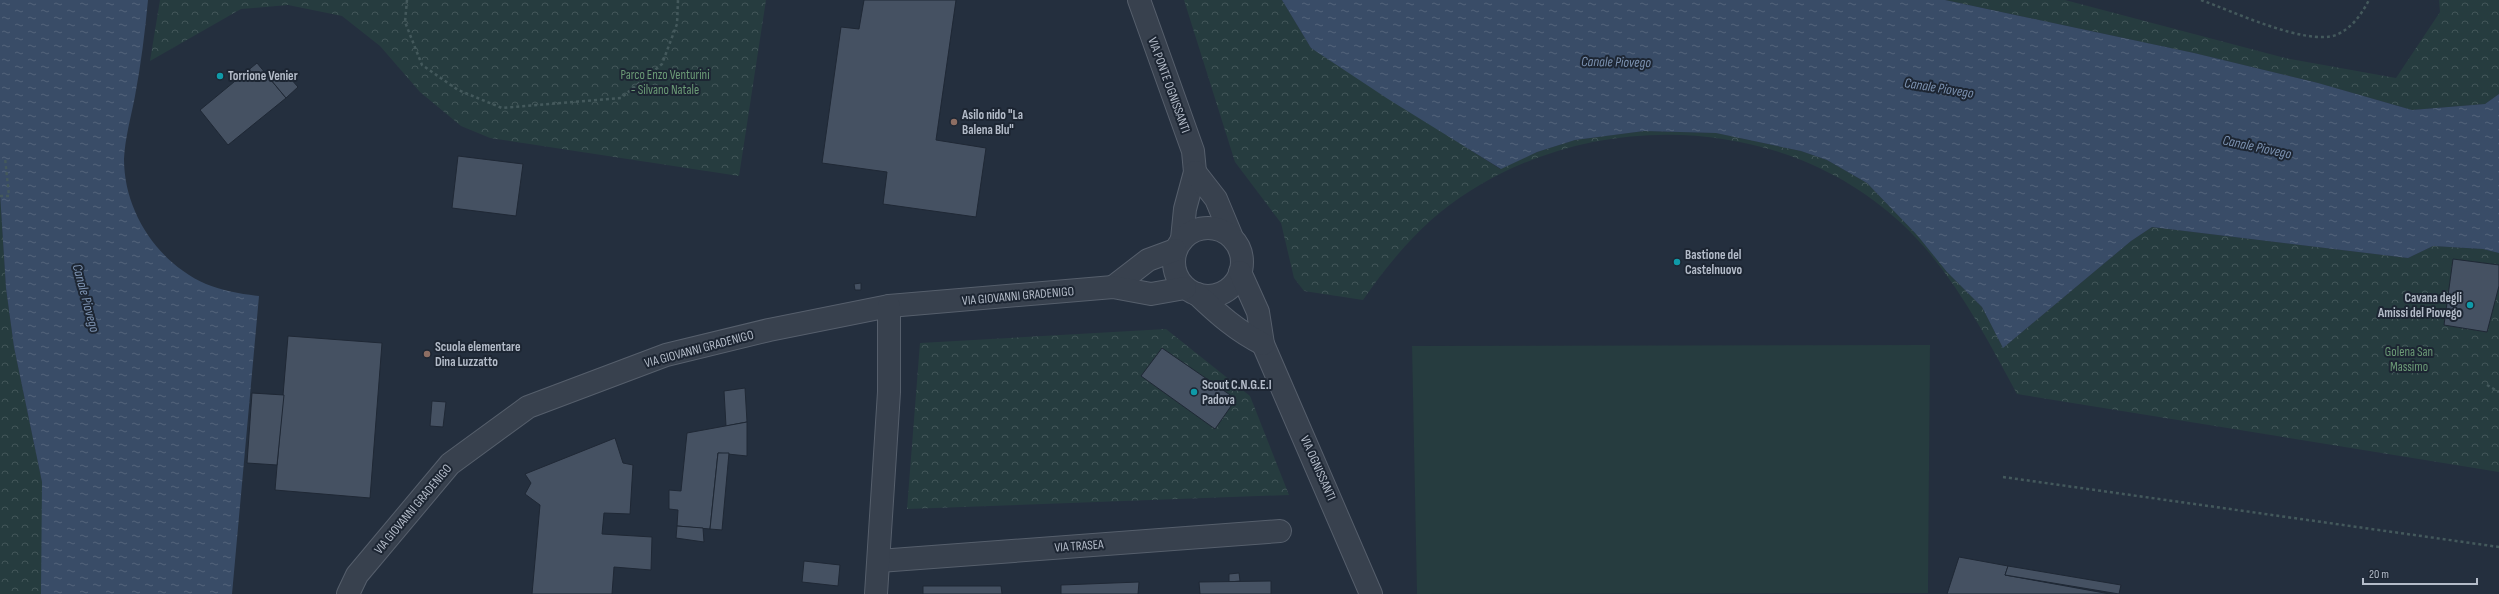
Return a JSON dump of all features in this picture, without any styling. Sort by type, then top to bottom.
[{"type":"street","name":"VIA PONTE OGNISSANTI","points":[[1139,0],[1193,151],[1195,172],[1184,209],[1179,245]]},
{"type":"street","points":[[1191,291],[1211,296],[1223,292],[1234,284],[1240,272],[1242,259],[1239,246],[1231,235],[1216,199],[1195,172]]},
{"type":"street","points":[[1113,287],[1148,260],[1179,245],[1193,230],[1210,227],[1231,235]]},
{"type":"street","points":[[1179,245],[1175,271],[1191,291],[1244,335],[1263,344]]},
{"type":"street","name":"VIA OGNISSANTI","points":[[1240,272],[1258,312],[1263,344],[1371,594]]},
{"type":"street","name":"VIA GIOVANNI GRADENIGO","points":[[348,594],[357,575],[450,464],[528,407],[666,355],[769,330],[890,306],[1113,287],[1151,294],[1191,291]]},
{"type":"street","points":[[876,594],[889,392],[890,306]]},
{"type":"street","name":"VIA TRASEA","points":[[879,561],[1280,531]]},
{"type":"path","points":[[407,0],[405,22],[422,65],[458,90],[502,108],[621,98],[662,64],[677,24],[678,0]]},
{"type":"path","points":[[2201,0],[2285,31],[2315,38],[2336,34],[2359,19],[2369,0]]},
{"type":"path","points":[[0,196],[8,196],[5,158]]},
{"type":"path","points":[[2487,385],[2499,392]]},
{"type":"path","points":[[2003,477],[2499,547]]},
{"type":"green space","name":"Parco Enzo Venturini - Silvano Natale","points":[[160,0],[766,0],[739,176],[490,138],[461,126],[420,92],[380,46],[342,16],[288,5],[241,9],[150,61]]},
{"type":"green space","name":"Golena San Massimo","points":[[1184,0],[1282,0],[1311,48],[1500,169],[1537,152],[1575,140],[1644,131],[1716,133],[1801,151],[1827,160],[1867,183],[1917,235],[1947,272],[1982,307],[2003,348],[2131,241],[2152,227],[2408,258],[2433,246],[2483,249],[2499,253],[2499,472],[2017,394],[1966,304],[1936,261],[1901,223],[1855,187],[1803,161],[1748,144],[1691,135],[1633,136],[1576,146],[1521,164],[1470,191],[1424,226],[1398,254],[1363,300],[1304,291],[1294,278],[1281,223],[1235,162]]},
{"type":"green space","points":[[1945,0],[2065,0],[2285,58],[2396,78],[2440,12],[2439,0],[2499,0],[2499,94],[2485,104],[2412,110],[2318,83],[2194,53]]},
{"type":"green space","points":[[0,193],[6,288],[14,347],[42,482],[42,594],[0,594]]},
{"type":"green space","points":[[1166,329],[1250,396],[1289,495],[907,509],[920,343]]},
{"type":"green space","points":[[1930,345],[1928,593],[1417,594],[1412,346]]},
{"type":"water","name":"Canale Piovego","points":[[0,0],[148,0],[139,72],[124,159],[130,198],[137,216],[147,234],[173,263],[189,275],[219,289],[259,296],[232,594],[41,594],[42,482],[14,347],[6,288],[0,193]]},
{"type":"water","name":"Canale Piovego","points":[[1282,0],[1945,0],[2194,53],[2318,83],[2412,110],[2485,104],[2499,94],[2499,253],[2483,249],[2433,246],[2408,258],[2152,227],[2131,241],[2003,348],[1982,307],[1947,272],[1917,235],[1867,183],[1827,160],[1801,151],[1716,133],[1644,131],[1575,140],[1537,152],[1501,169],[1388,99],[1311,48]]},
{"type":"building","points":[[864,0],[956,0],[936,140],[986,148],[976,217],[883,204],[887,172],[822,163],[841,27],[859,29]]},
{"type":"building","points":[[257,63],[286,98],[228,145],[200,110]]},
{"type":"building","points":[[283,70],[298,87],[286,98],[271,80]]},
{"type":"building","points":[[458,156],[523,164],[516,216],[452,208]]},
{"type":"building","name":"Cavana degli Amissi del Piovego","points":[[2453,259],[2499,265],[2499,286],[2487,332],[2444,325]]},
{"type":"building","points":[[861,283],[861,290],[855,290],[854,284]]},
{"type":"building","points":[[288,336],[382,343],[370,498],[275,490]]},
{"type":"building","name":"Scout C.N.G.E.I Padova","points":[[1162,348],[1236,399],[1215,429],[1141,376]]},
{"type":"building","points":[[745,388],[747,422],[726,426],[724,391]]},
{"type":"building","points":[[252,393],[284,395],[277,465],[247,463]]},
{"type":"building","points":[[432,401],[446,402],[443,427],[430,426]]},
{"type":"building","points":[[747,422],[747,456],[718,453],[710,529],[677,526],[678,510],[669,509],[669,490],[681,491],[687,433]]},
{"type":"building","points":[[615,438],[623,463],[633,465],[630,514],[604,513],[602,534],[652,537],[651,570],[614,567],[612,594],[532,594],[540,505],[525,494],[531,483],[525,474]]},
{"type":"building","points":[[718,453],[729,453],[722,530],[710,529]]},
{"type":"building","points":[[677,526],[703,528],[704,542],[676,538]]},
{"type":"building","points":[[1959,557],[2008,566],[2005,575],[2110,594],[1947,594]]},
{"type":"building","points":[[804,561],[840,565],[838,586],[802,582]]},
{"type":"building","points":[[2008,566],[2121,585],[2119,594],[2005,575]]},
{"type":"building","points":[[1239,573],[1240,581],[1229,582],[1229,574]]},
{"type":"building","points":[[1271,581],[1271,594],[1200,594],[1199,582]]},
{"type":"building","points":[[1139,582],[1138,594],[1061,594],[1061,585]]},
{"type":"building","points":[[923,586],[1001,586],[1002,594],[923,594]]},
{"type":"place","name":"Torrione Venier","points":[[220,76]]},
{"type":"place","name":"Asilo nido \"La Balena Blu\"","points":[[954,122]]},
{"type":"place","name":"Bastione del Castelnuovo","points":[[1677,262]]},
{"type":"place","name":"Cavana degli Amissi del Piovego","points":[[2470,305]]},
{"type":"place","name":"Scuola elementare Dina Luzzatto","points":[[427,354]]},
{"type":"place","name":"Scout C.N.G.E.I Padova","points":[[1194,392]]}]
